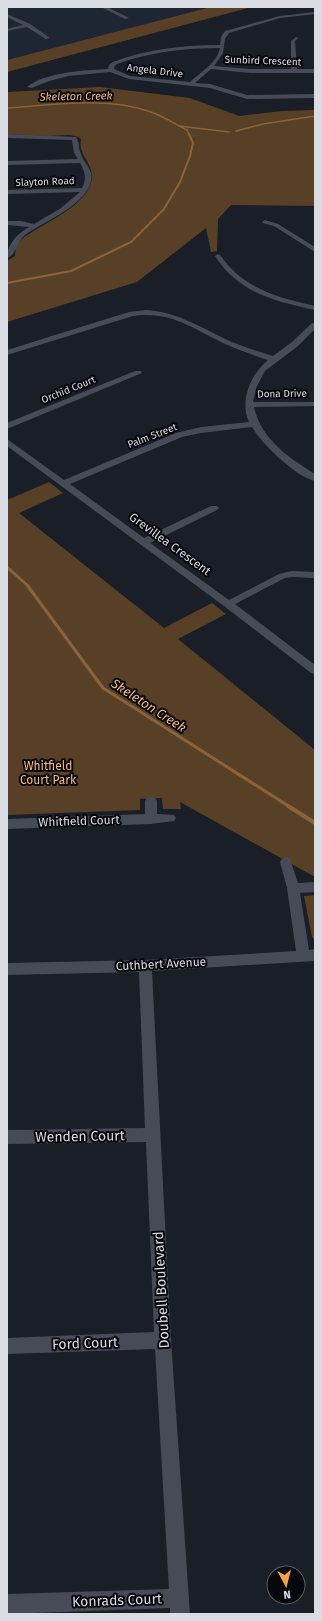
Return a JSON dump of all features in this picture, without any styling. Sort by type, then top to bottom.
[{"type":"street","points":[[102,7],[127,18]]},
{"type":"street","points":[[191,84],[210,67],[220,53],[223,35],[231,30],[280,17],[315,13]]},
{"type":"street","points":[[7,15],[28,25],[48,38]]},
{"type":"street","points":[[7,30],[28,25]]},
{"type":"street","points":[[294,71],[292,41],[296,38]]},
{"type":"street","name":"Angela Drive","points":[[222,46],[182,47],[154,51],[115,63],[111,66],[111,70],[129,77],[210,86],[247,97],[315,96]]},
{"type":"street","name":"Sunbird Crescent","points":[[210,67],[250,71],[315,71]]},
{"type":"street","points":[[30,87],[38,83],[76,73],[111,70]]},
{"type":"street","points":[[7,136],[31,138],[72,138],[76,141],[77,153],[88,176],[86,185],[76,200],[66,208],[34,226],[17,239],[7,256]]},
{"type":"street","points":[[7,163],[82,161]]},
{"type":"street","name":"Slayton Road","points":[[7,192],[83,190]]},
{"type":"street","points":[[265,222],[276,226],[315,250]]},
{"type":"street","points":[[7,223],[21,223],[34,226]]},
{"type":"street","points":[[218,256],[226,269],[249,286],[269,296],[315,308]]},
{"type":"street","points":[[7,353],[132,314],[152,312],[174,316],[230,344],[272,359]]},
{"type":"street","points":[[315,325],[296,344],[272,359],[262,370],[251,386],[249,405],[253,424],[263,438],[274,450],[292,464],[315,478]]},
{"type":"street","name":"Orchid Court","points":[[7,426],[138,373]]},
{"type":"street","name":"Dona Drive","points":[[249,405],[315,404]]},
{"type":"street","name":"Palm Street","points":[[64,483],[179,435],[201,430],[253,424]]},
{"type":"street","name":"Grevillea Crescent","points":[[7,442],[228,604],[315,670]]},
{"type":"street","points":[[144,542],[214,508]]},
{"type":"street","points":[[228,604],[282,576],[292,574],[315,575]]},
{"type":"street","points":[[151,801],[151,819]]},
{"type":"street","name":"Whitfield Court","points":[[7,824],[170,818]]},
{"type":"street","points":[[286,862],[312,956]]},
{"type":"street","points":[[293,888],[315,887]]},
{"type":"street","name":"Cuthbert Avenue","points":[[7,968],[145,966],[312,956]]},
{"type":"street","name":"Doubell Boulevard","points":[[145,966],[163,1340],[180,1606]]},
{"type":"street","name":"Wenden Court","points":[[7,1137],[152,1135]]},
{"type":"street","name":"Ford Court","points":[[7,1346],[163,1340]]},
{"type":"street","name":"Konrads Court","points":[[7,1604],[180,1606]]},
{"type":"shaded area","points":[[7,7],[211,7],[7,60]]},
{"type":"green space","points":[[211,7],[252,7],[7,72],[7,60]]},
{"type":"green space","points":[[100,87],[190,98],[239,116],[282,111],[315,110],[315,206],[231,205],[218,219],[217,251],[211,252],[206,228],[137,282],[7,322],[7,261],[15,256],[16,246],[22,239],[64,212],[84,196],[90,186],[92,176],[81,150],[81,139],[78,137],[70,135],[48,136],[7,134],[7,92]]},
{"type":"green space","name":"Whitfield Court Park","points":[[49,482],[63,493],[19,513],[164,628],[212,603],[226,614],[178,639],[315,750],[315,877],[180,802],[181,809],[163,809],[162,798],[140,799],[140,810],[7,815],[7,500]]},
{"type":"green space","points":[[315,895],[315,940],[312,937],[304,896]]},
{"type":"waterway","name":"Skeleton Creek","points":[[7,108],[79,103],[116,104],[151,112],[179,126]]},
{"type":"waterway","points":[[236,131],[263,124],[315,116]]},
{"type":"waterway","points":[[179,126],[229,132]]},
{"type":"waterway","name":"Skeleton Creek","points":[[179,126],[187,130],[189,135]]},
{"type":"waterway","name":"Skeleton Creek","points":[[7,283],[71,271],[131,242],[164,209],[180,182],[190,156],[193,143],[189,134]]},
{"type":"waterway","name":"Skeleton Creek","points":[[7,567],[27,585],[103,688],[290,807]]},
{"type":"waterway","name":"Skeleton Creek","points":[[288,806],[315,823]]}]
